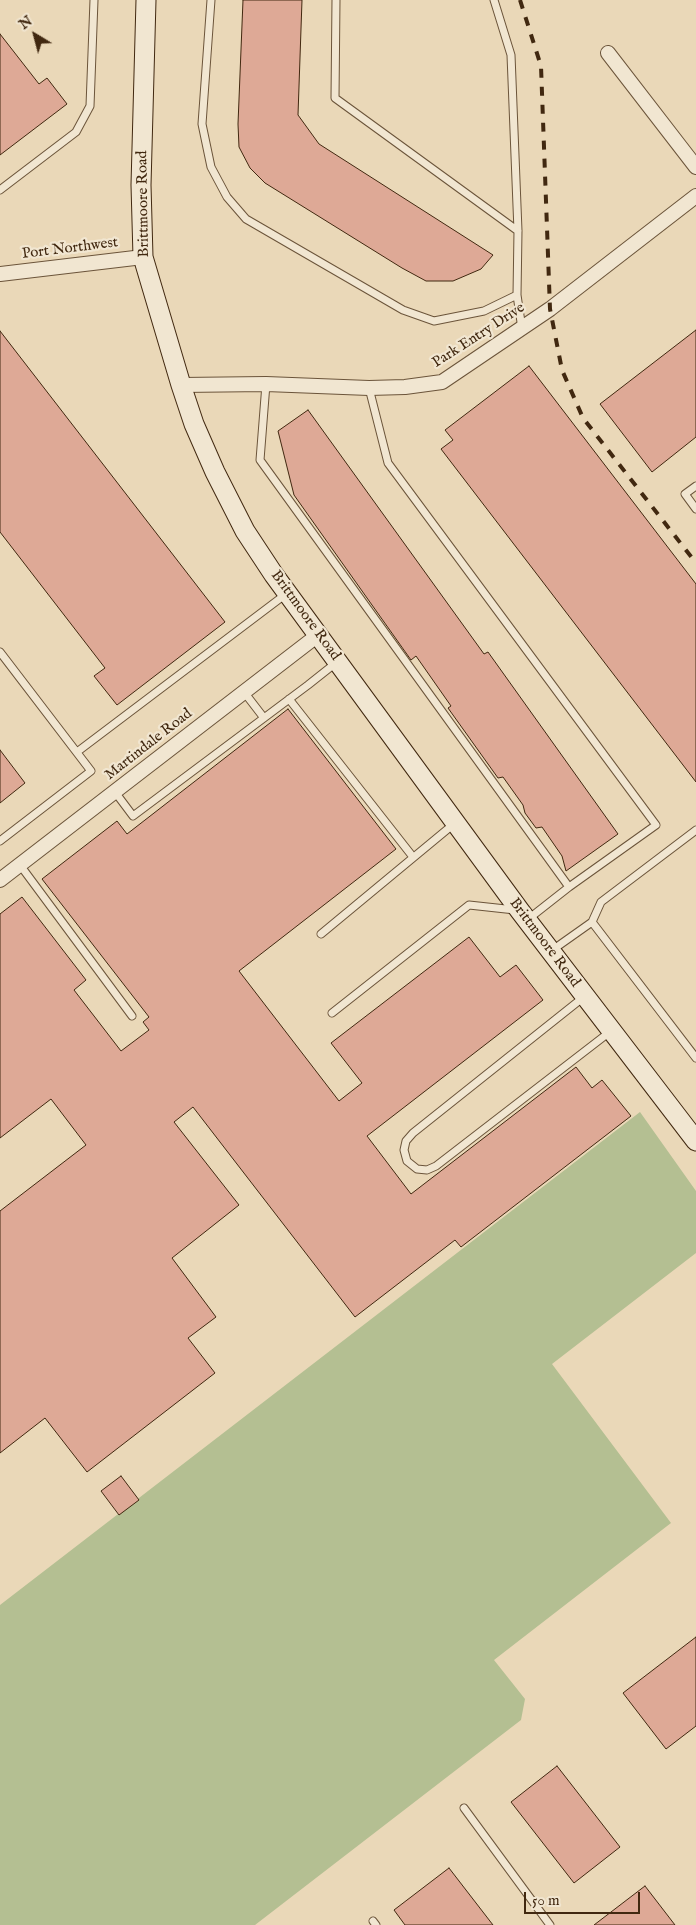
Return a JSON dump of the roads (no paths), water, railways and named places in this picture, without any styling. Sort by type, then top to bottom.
[{"type":"main road","name":"Brittmoore Road","points":[[146,0],[141,186],[143,257],[194,424],[215,472],[245,531],[287,593],[523,915],[696,1141]]},
{"type":"street","points":[[608,54],[696,167]]},
{"type":"street","name":"Park Entry Drive","points":[[181,385],[266,384],[369,388],[405,387],[442,382],[522,329],[696,196]]},
{"type":"street","name":"Port Northwest","points":[[0,274],[143,257]]},
{"type":"street","name":"Martindale Road","points":[[0,880],[318,635]]},
{"type":"lane","points":[[0,190],[76,132],[90,106],[94,0]]},
{"type":"lane","points":[[211,0],[202,124],[211,167],[227,197],[246,219],[403,310],[434,321],[484,311],[517,295]]},
{"type":"lane","points":[[336,0],[335,98],[518,231]]},
{"type":"lane","points":[[494,0],[511,55],[518,231],[517,295],[522,329]]},
{"type":"lane","points":[[266,384],[260,460],[569,887]]},
{"type":"lane","points":[[332,1013],[469,905],[523,915],[569,887],[656,825],[388,463],[369,388]]},
{"type":"lane","points":[[696,486],[685,494],[696,509]]},
{"type":"lane","points":[[77,752],[287,593]]},
{"type":"lane","points":[[0,652],[91,771],[0,841]]},
{"type":"lane","points":[[115,792],[133,816],[337,661]]},
{"type":"lane","points":[[244,692],[264,718]]},
{"type":"lane","points":[[289,699],[413,857]]},
{"type":"lane","points":[[321,934],[455,822]]},
{"type":"lane","points":[[551,952],[592,922],[601,902],[696,830]]},
{"type":"lane","points":[[20,865],[132,1016]]},
{"type":"lane","points":[[592,922],[696,1058]]},
{"type":"lane","points":[[585,996],[413,1133],[406,1141],[404,1150],[407,1162],[417,1169],[427,1170],[436,1166],[612,1031]]},
{"type":"lane","points":[[464,1808],[550,1925]]},
{"type":"railway","points":[[520,0],[541,66],[550,309],[562,370],[583,418],[696,563]]}]
